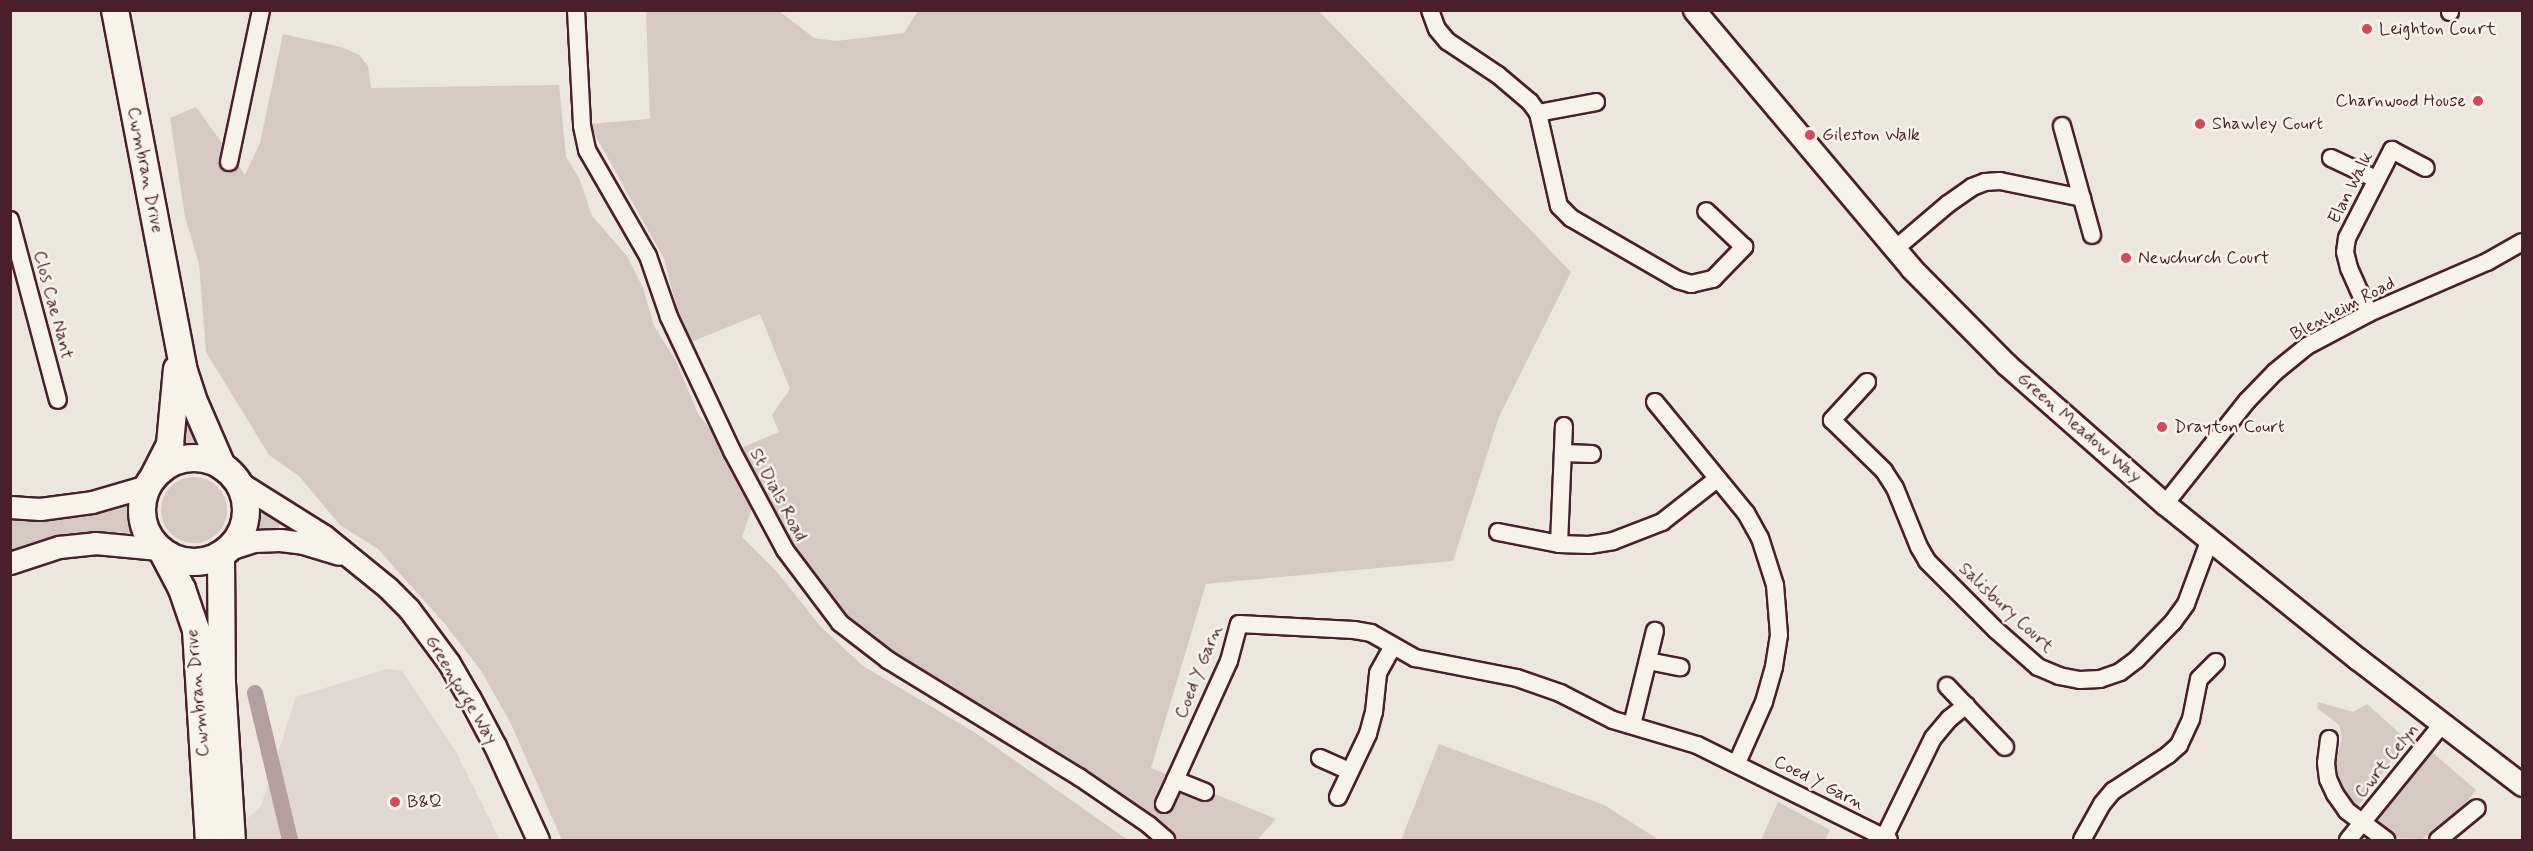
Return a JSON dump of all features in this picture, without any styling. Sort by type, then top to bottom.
[{"type":"main road","name":"Cwmbran Drive","points":[[115,10],[175,329]]},
{"type":"main road","points":[[175,329],[195,404],[246,502],[245,522],[241,532],[225,552],[206,561],[190,562],[175,559],[160,550],[144,526],[142,515],[142,501],[170,444],[174,424],[177,372],[175,329]]},
{"type":"main road","points":[[151,481],[170,464],[193,458],[211,461],[230,474]]},
{"type":"main road","name":"Cwmbran Drive","points":[[160,550],[182,589],[196,630],[209,840]]},
{"type":"main road","name":"Cwmbran Drive","points":[[225,552],[222,672],[232,840]]},
{"type":"street","points":[[230,162],[261,10]]},
{"type":"street","name":"St Dials Road","points":[[576,10],[580,104],[583,137],[587,150],[648,256],[669,317],[732,450],[785,550],[840,623],[888,660],[1079,777],[1149,825],[1166,840]]},
{"type":"street","points":[[1430,10],[1437,29],[1446,41],[1498,75],[1530,102],[1538,113],[1559,206],[1563,212],[1678,280],[1691,284],[1713,279],[1744,247],[1706,211]]},
{"type":"street","name":"Green Meadow Way","points":[[1694,10],[1895,249],[1954,314],[2006,364],[2165,504],[2358,659],[2523,785]]},
{"type":"street","points":[[1538,113],[1596,102]]},
{"type":"street","points":[[2062,126],[2092,235]]},
{"type":"street","name":"Elan Walk","points":[[2369,313],[2349,268],[2345,252],[2347,238],[2392,150],[2426,168]]},
{"type":"street","points":[[2331,158],[2376,179]]},
{"type":"street","points":[[1895,249],[1948,204],[1972,187],[1985,182],[2000,181],[2082,198]]},
{"type":"street","name":"Clos Cae Nant","points":[[10,220],[58,400]]},
{"type":"street","name":"Blenheim Road","points":[[2165,504],[2247,401],[2275,372],[2307,346],[2369,313],[2487,262],[2523,242]]},
{"type":"street","name":"Salisbury Court","points":[[1867,382],[1832,420],[1884,471],[1895,488],[1919,547],[1928,561],[1996,630],[2038,667],[2059,676],[2080,680],[2100,679],[2120,672],[2151,645],[2186,604],[2210,539]]},
{"type":"street","points":[[1655,402],[1746,513],[1760,538],[1770,566],[1778,604],[1779,635],[1774,667],[1764,702],[1737,763]]},
{"type":"street","points":[[1558,544],[1564,426]]},
{"type":"street","points":[[1563,453],[1592,454]]},
{"type":"street","name":"Greenforge Way","points":[[230,474],[310,526],[355,561],[409,609],[449,663],[495,746],[538,840]]},
{"type":"street","points":[[1497,532],[1558,544],[1589,545],[1636,534],[1662,522],[1717,479]]},
{"type":"street","points":[[10,507],[40,509],[92,502],[151,481]]},
{"type":"street","name":"Greenforge Way","points":[[225,552],[254,541],[280,540],[323,548],[355,561]]},
{"type":"street","points":[[10,562],[59,547],[95,543],[160,550]]},
{"type":"street","name":"Coed Y Garn","points":[[1164,804],[1228,661],[1239,624],[1363,631],[1415,658],[1485,670],[1534,683],[1632,725],[1697,745],[1887,839]]},
{"type":"street","points":[[1632,725],[1655,631]]},
{"type":"street","points":[[1338,797],[1371,723],[1380,667],[1393,646]]},
{"type":"street","points":[[1648,661],[1680,667]]},
{"type":"street","points":[[2082,840],[2102,804],[2113,791],[2168,755],[2178,745],[2191,719],[2199,679],[2216,662]]},
{"type":"street","points":[[1947,686],[2005,747]]},
{"type":"street","points":[[1887,839],[1933,738],[1949,719],[1966,705]]},
{"type":"street","name":"Cwrt Celyn","points":[[2348,840],[2443,723]]},
{"type":"street","name":"Cwrt Celyn","points":[[2329,739],[2326,763],[2328,780],[2347,811],[2386,840]]},
{"type":"street","points":[[1320,758],[1349,771]]},
{"type":"street","points":[[1175,780],[1205,792]]},
{"type":"street","points":[[2438,840],[2477,808]]},
{"type":"shaded area","points":[[646,11],[779,11],[814,38],[836,41],[904,33],[918,11],[1319,11],[1571,272],[1499,417],[1453,561],[1206,584],[1151,768],[1276,819],[1257,840],[1176,840],[1134,806],[929,676],[834,608],[808,574],[736,450],[779,432],[772,415],[790,389],[760,314],[686,344],[664,259],[589,124],[650,119]]},
{"type":"shaded area","points":[[283,34],[341,47],[359,55],[368,66],[371,88],[559,85],[566,157],[580,180],[592,216],[627,256],[643,288],[654,326],[676,361],[698,414],[718,439],[739,479],[752,508],[742,537],[777,572],[821,627],[863,666],[974,732],[1128,840],[562,840],[511,724],[482,672],[445,624],[378,549],[340,525],[299,476],[269,455],[206,352],[199,264],[185,217],[170,118],[196,107],[245,175],[260,143]]},
{"type":"shaded area","points":[[192,412],[207,449],[181,449],[182,414]]},
{"type":"shaded area","points":[[194,477],[206,480],[217,487],[224,498],[227,510],[224,522],[217,533],[206,540],[194,543],[182,540],[171,533],[164,522],[161,510],[164,498],[171,487],[182,480]]},
{"type":"shaded area","points":[[133,497],[134,533],[109,532],[60,537],[11,551],[10,515]]},
{"type":"shaded area","points":[[259,506],[282,518],[277,533],[254,534],[259,523]]},
{"type":"shaded area","points":[[386,669],[402,671],[456,752],[500,840],[241,840],[240,825],[261,806],[296,697]]},
{"type":"shaded area","points":[[2318,702],[2353,712],[2367,704],[2407,740],[2355,810],[2340,793],[2334,771],[2342,737],[2339,725],[2317,708]]},
{"type":"shaded area","points":[[1439,744],[1604,805],[1659,840],[1401,840]]},
{"type":"shaded area","points":[[2432,752],[2476,790],[2452,820],[2422,839],[2392,838],[2374,825]]},
{"type":"shaded area","points":[[1778,802],[1830,830],[1825,840],[1761,840]]},
{"type":"waterway","points":[[255,693],[290,840]]},
{"type":"place","name":"Leighton Court","points":[[2367,29]]},
{"type":"place","name":"Charnwood House","points":[[2478,101]]},
{"type":"place","name":"Shawley Court","points":[[2200,124]]},
{"type":"place","name":"Gileston Walk","points":[[1810,135]]},
{"type":"place","name":"Newchurch Court","points":[[2126,258]]},
{"type":"place","name":"Drayton Court","points":[[2162,427]]},
{"type":"place","name":"B&Q","points":[[395,802]]}]
